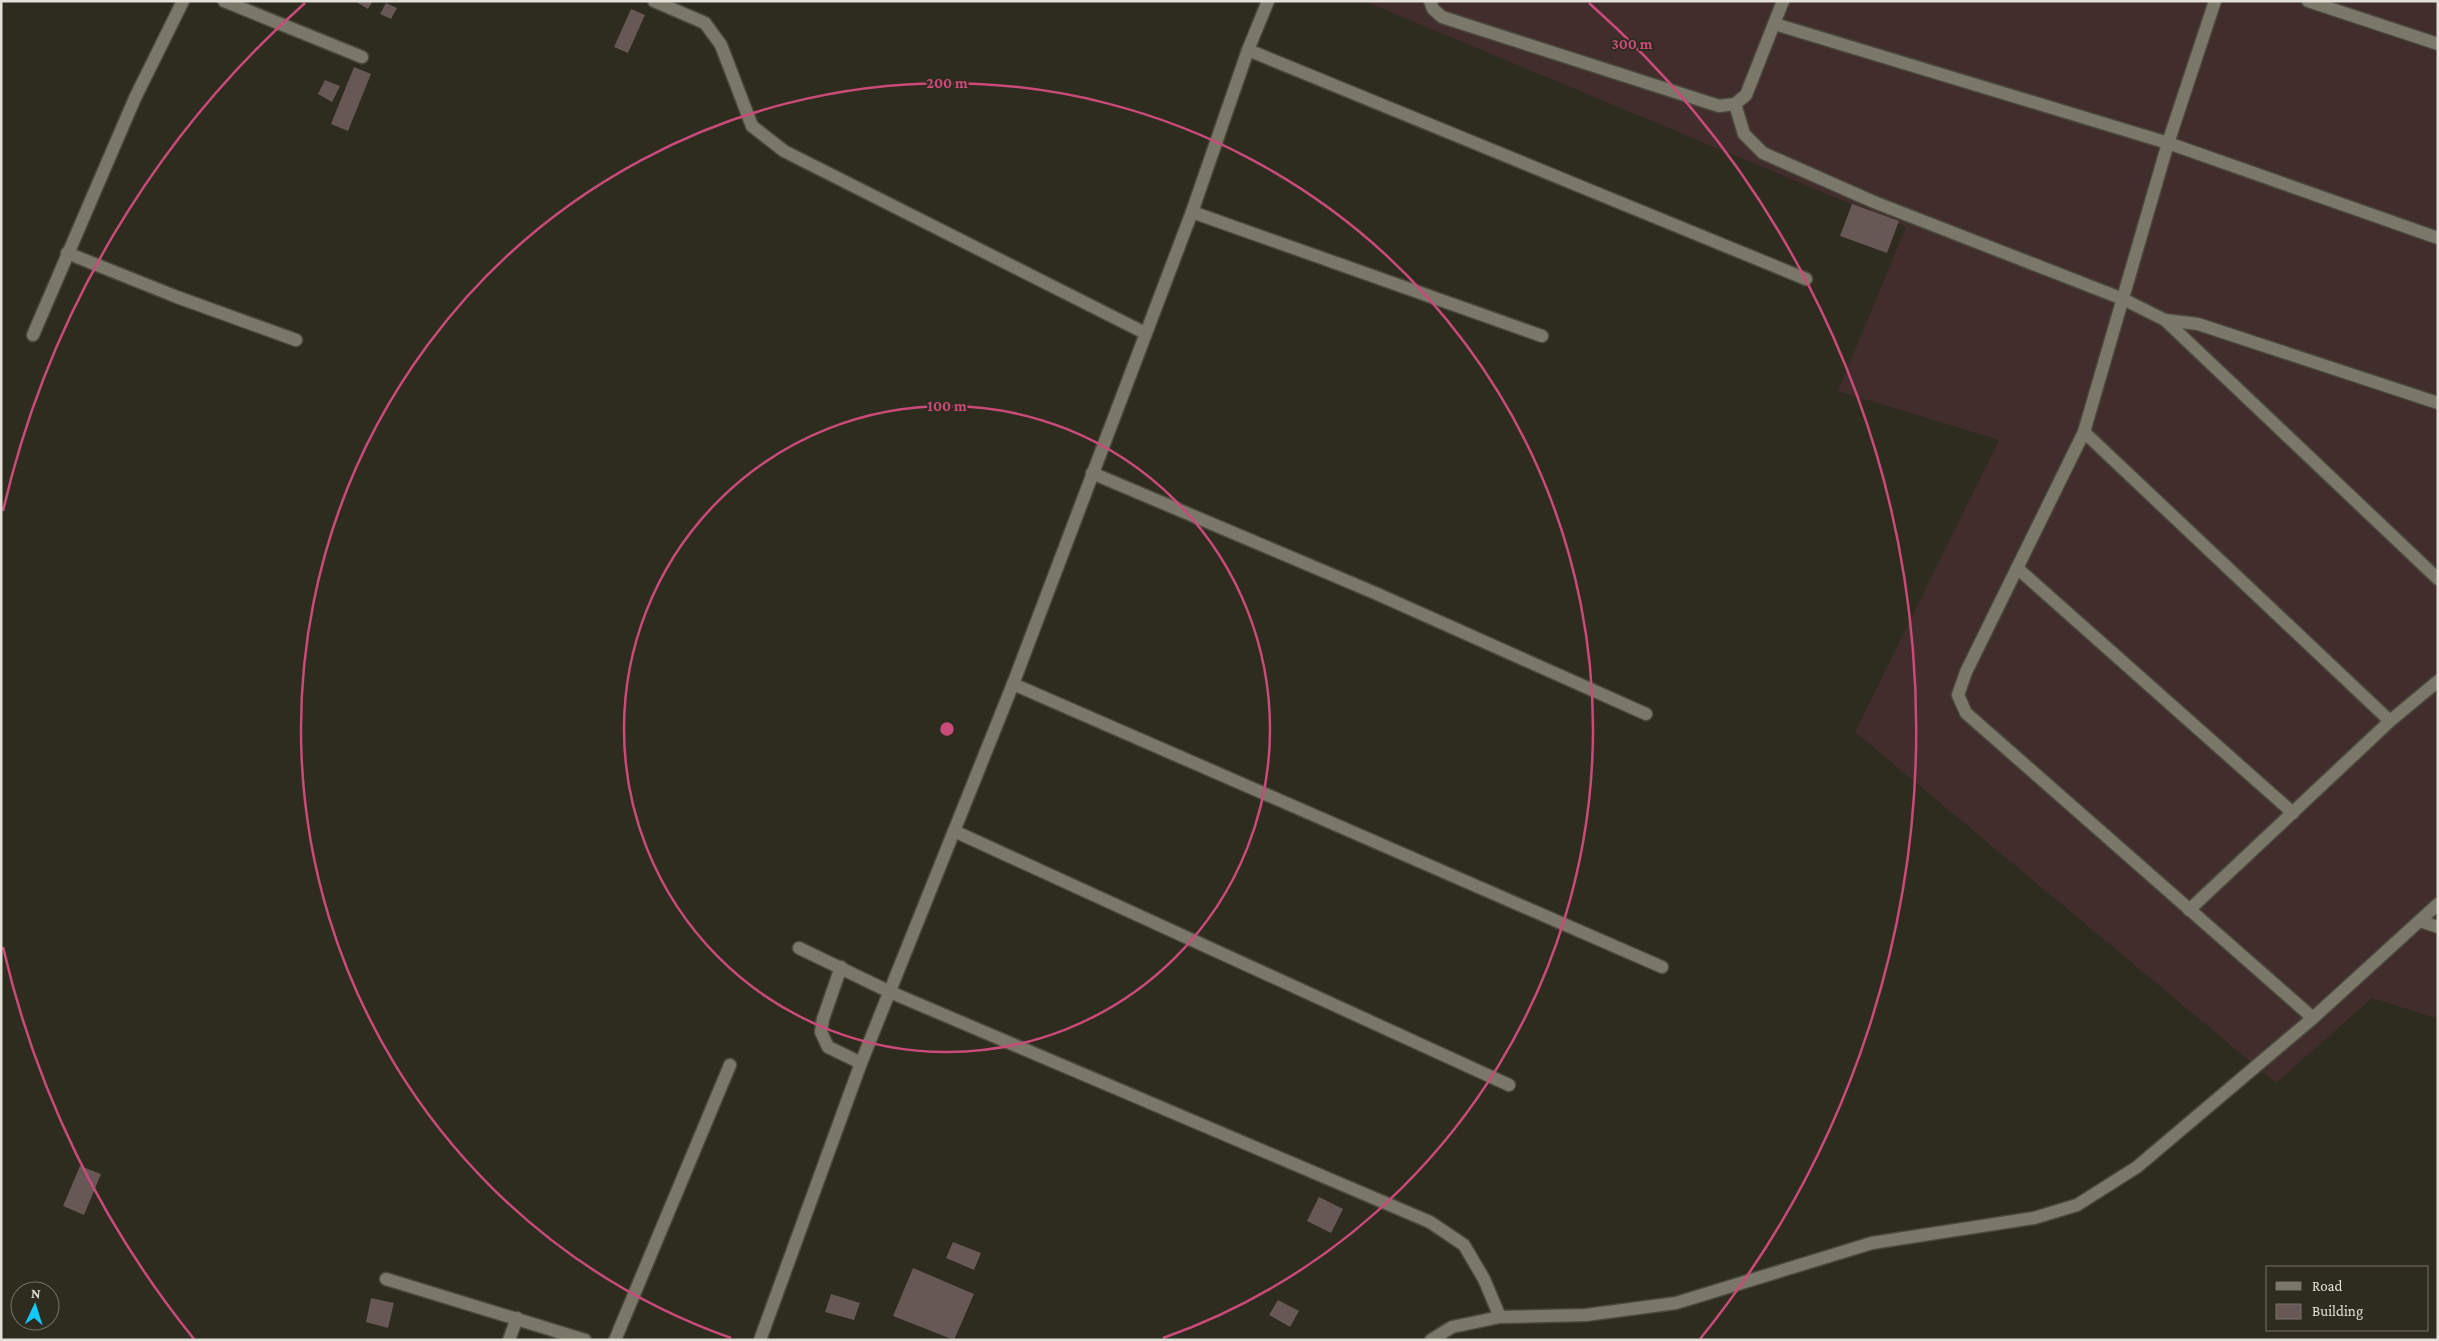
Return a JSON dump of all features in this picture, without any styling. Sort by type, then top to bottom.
[{"type":"street","points":[[33,335],[135,98],[183,1]]},
{"type":"street","points":[[224,1],[362,57]]},
{"type":"street","points":[[654,1],[705,23],[721,44],[752,126],[784,151],[1145,333]]},
{"type":"street","points":[[760,1340],[861,1064],[1013,684],[1192,212],[1248,50],[1268,1]]},
{"type":"street","points":[[1430,1],[1433,9],[1442,17],[1719,106],[1734,104],[1746,95],[1783,1]]},
{"type":"street","points":[[2215,1],[2168,143],[2084,432],[1966,672],[1958,695],[1966,713],[2313,1018]]},
{"type":"street","points":[[2308,1],[2438,44]]},
{"type":"street","points":[[1775,24],[2168,143],[2438,238]]},
{"type":"street","points":[[1248,50],[1806,279]]},
{"type":"street","points":[[1734,104],[1744,134],[1763,152],[1874,202],[2122,299],[2165,320],[2438,579]]},
{"type":"street","points":[[1192,212],[1542,336]]},
{"type":"street","points":[[67,254],[177,297],[296,340]]},
{"type":"street","points":[[2165,320],[2198,324],[2438,403]]},
{"type":"street","points":[[2084,432],[2390,721]]},
{"type":"street","points":[[1092,473],[1375,593],[1646,714]]},
{"type":"street","points":[[2016,568],[2292,813]]},
{"type":"street","points":[[2190,910],[2390,721],[2438,681]]},
{"type":"street","points":[[1013,684],[1662,967]]},
{"type":"street","points":[[954,831],[1509,1085]]},
{"type":"street","points":[[1432,1340],[1452,1328],[1500,1317],[1586,1315],[1676,1303],[1872,1243],[2034,1218],[2077,1205],[2138,1167],[2313,1018],[2438,904]]},
{"type":"street","points":[[2420,921],[2438,927]]},
{"type":"street","points":[[799,948],[890,992],[1430,1222],[1464,1245],[1484,1279],[1500,1317]]},
{"type":"street","points":[[841,968],[823,1019],[821,1032],[828,1048],[861,1064]]},
{"type":"street","points":[[615,1340],[730,1065]]},
{"type":"street","points":[[386,1279],[585,1340]]},
{"type":"street","points":[[509,1340],[517,1318]]},
{"type":"shaded area","points":[[1364,1],[2438,1],[2438,1019],[2372,998],[2276,1083],[1855,732],[1999,440],[1838,391],[1906,227]]},
{"type":"building","points":[[355,1],[373,1],[368,9]]},
{"type":"building","points":[[386,3],[397,8],[391,19],[380,14]]},
{"type":"building","points":[[631,9],[645,15],[628,53],[614,47]]},
{"type":"building","points":[[354,67],[371,74],[348,131],[331,124]]},
{"type":"building","points":[[325,80],[340,86],[332,102],[318,94]]},
{"type":"building","points":[[1852,204],[1899,221],[1887,253],[1840,236]]},
{"type":"building","points":[[80,1166],[101,1174],[84,1215],[63,1206]]},
{"type":"building","points":[[1319,1197],[1343,1209],[1331,1233],[1307,1221]]},
{"type":"building","points":[[953,1242],[981,1253],[974,1270],[946,1258]]},
{"type":"building","points":[[913,1268],[974,1294],[954,1340],[893,1316]]},
{"type":"building","points":[[831,1294],[860,1303],[854,1320],[825,1312]]},
{"type":"building","points":[[371,1298],[394,1303],[388,1328],[366,1322]]},
{"type":"building","points":[[1278,1300],[1299,1311],[1290,1327],[1269,1315]]}]
